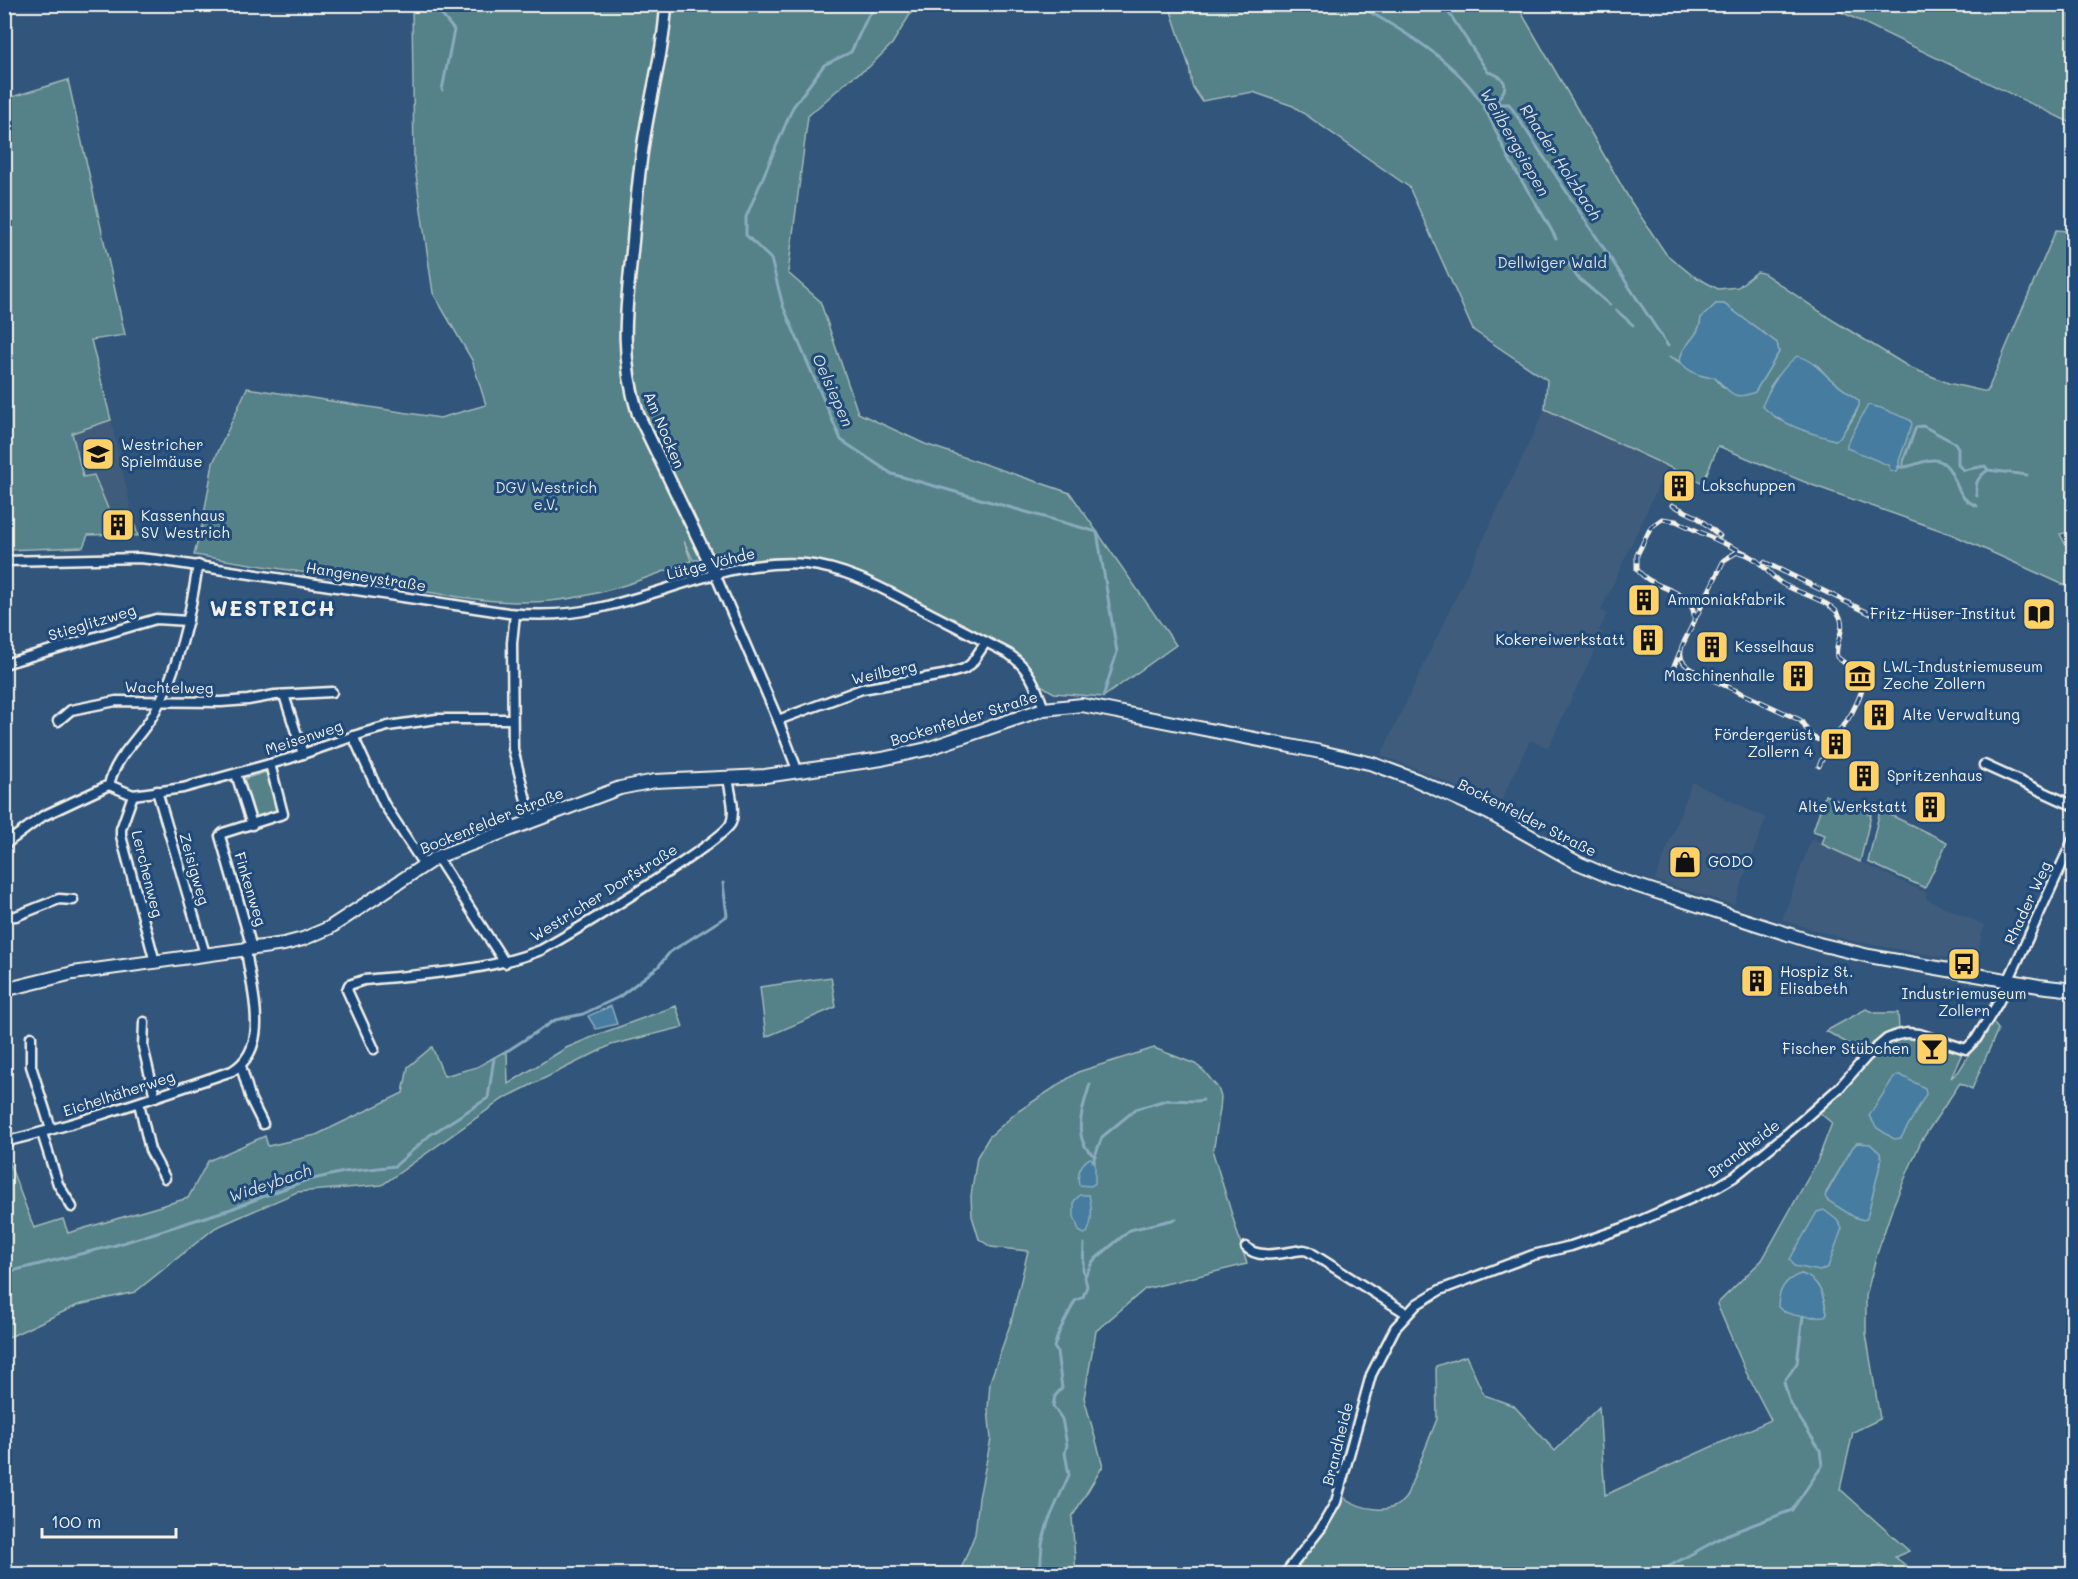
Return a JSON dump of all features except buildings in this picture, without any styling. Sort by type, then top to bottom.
[{"type":"main road","name":"Bockenfelder Straße","points":[[4,990],[73,973],[303,939],[329,928],[437,858],[604,792],[633,784],[798,772],[913,753],[1044,709],[1082,705],[1373,764],[1416,780],[1489,813],[1578,863],[1613,878],[1847,952],[2073,990]]},
{"type":"street","name":"Am Nocken","points":[[666,4],[658,71],[646,125],[639,172],[626,318],[625,351],[630,387],[638,414],[715,574],[798,772]]},
{"type":"street","name":"Hangeneystraße","points":[[4,561],[139,558],[514,614]]},
{"type":"street","name":"Lütge Vöhde","points":[[514,614],[562,614],[599,608],[743,567],[807,564],[830,568],[864,580],[986,642],[1020,662],[1034,681],[1044,709]]},
{"type":"street","points":[[109,785],[112,773],[152,717],[176,663],[188,621],[198,565]]},
{"type":"street","points":[[514,614],[513,749],[531,820]]},
{"type":"street","name":"Stieglitzweg","points":[[4,664],[156,619],[188,621]]},
{"type":"street","name":"Weilberg","points":[[778,720],[862,689],[943,675],[964,669],[971,664],[986,642]]},
{"type":"street","name":"Wachtelweg","points":[[58,721],[71,710],[104,702],[132,699],[159,702],[221,702],[332,692]]},
{"type":"street","points":[[284,695],[303,754]]},
{"type":"street","name":"Meisenweg","points":[[133,795],[205,783],[388,726],[437,719],[512,719]]},
{"type":"street","points":[[353,736],[384,804],[424,865]]},
{"type":"street","name":"Finkenweg","points":[[249,948],[220,836],[223,833],[283,814],[270,764]]},
{"type":"street","points":[[1984,765],[2073,806]]},
{"type":"street","points":[[236,774],[252,825]]},
{"type":"street","name":"Westricher Dorfstraße","points":[[374,1049],[347,990],[349,985],[364,980],[471,969],[505,963],[541,950],[726,832],[733,816],[729,778]]},
{"type":"street","points":[[4,845],[43,816],[109,785],[133,795]]},
{"type":"street","name":"Zeisigweg","points":[[157,791],[205,954]]},
{"type":"street","name":"Lerchenweg","points":[[133,795],[121,829],[121,836],[155,962]]},
{"type":"street","name":"Rhader Weg","points":[[2008,980],[2073,838]]},
{"type":"street","points":[[437,858],[505,963]]},
{"type":"street","points":[[4,917],[16,915],[59,899],[73,900]]},
{"type":"street","points":[[249,948],[257,1032],[253,1047],[241,1066],[250,1100],[263,1124]]},
{"type":"street","name":"Brandheide","points":[[1285,1575],[1321,1528],[1336,1502],[1371,1375],[1388,1339],[1406,1313],[1423,1299],[1440,1290],[1533,1255],[1571,1246],[1626,1227],[1717,1187],[1734,1177],[1789,1132],[1839,1088],[1868,1056],[1887,1040],[1907,1033],[1919,1034],[1966,1049],[1976,1040],[1990,1019],[2008,980]]},
{"type":"street","points":[[144,1022],[144,1047],[155,1097]]},
{"type":"street","points":[[31,1037],[31,1066],[51,1129]]},
{"type":"street","name":"Eichelhäherweg","points":[[4,1142],[42,1133],[139,1103],[241,1066]]},
{"type":"street","points":[[139,1103],[150,1150],[165,1179]]},
{"type":"street","points":[[42,1133],[58,1184],[72,1207]]},
{"type":"street","points":[[1246,1247],[1250,1251],[1269,1253],[1308,1251],[1406,1313]]},
{"type":"shaded area","points":[[1716,304],[1724,304],[1777,343],[1779,352],[1755,392],[1741,396],[1732,394],[1714,377],[1695,373],[1680,362],[1683,351],[1698,330],[1701,318]]},
{"type":"shaded area","points":[[1797,356],[1814,364],[1859,401],[1859,406],[1840,438],[1835,440],[1796,428],[1762,406],[1776,379]]},
{"type":"shaded area","points":[[1868,405],[1910,420],[1912,424],[1896,472],[1890,470],[1888,465],[1847,448]]},
{"type":"shaded area","points":[[1545,409],[1667,467],[1601,610],[1607,614],[1599,631],[1603,633],[1548,748],[1530,740],[1499,806],[1381,755]]},
{"type":"shaded area","name":"Westricher Spielmäuse","points":[[111,420],[134,522],[115,523],[94,475],[83,477],[72,433]]},
{"type":"shaded area","points":[[1692,782],[1766,818],[1734,905],[1655,880]]},
{"type":"shaded area","points":[[1811,839],[1927,893],[1926,899],[1985,925],[1977,963],[1852,941],[1782,920]]},
{"type":"shaded area","points":[[611,1006],[617,1024],[596,1029],[588,1016]]},
{"type":"shaded area","points":[[1900,1075],[1925,1088],[1926,1094],[1901,1138],[1894,1139],[1877,1128],[1869,1116],[1894,1077]]},
{"type":"shaded area","points":[[1857,1143],[1870,1144],[1880,1153],[1881,1161],[1867,1218],[1864,1220],[1854,1217],[1827,1200],[1825,1196]]},
{"type":"shaded area","points":[[1090,1158],[1095,1160],[1095,1183],[1091,1186],[1079,1185],[1080,1170]]},
{"type":"shaded area","points":[[1080,1195],[1089,1195],[1091,1204],[1090,1224],[1087,1233],[1084,1234],[1079,1231],[1074,1216],[1074,1201]]},
{"type":"shaded area","points":[[1824,1210],[1837,1220],[1842,1228],[1828,1267],[1820,1271],[1794,1266],[1790,1259],[1817,1212]]},
{"type":"shaded area","points":[[1801,1274],[1813,1280],[1820,1289],[1827,1313],[1825,1316],[1794,1315],[1778,1307],[1783,1286],[1790,1279]]},
{"type":"green space","name":"DGV Westrich e.V.","points":[[412,5],[914,5],[892,44],[868,68],[851,78],[808,116],[788,273],[820,301],[858,413],[925,444],[1070,493],[1176,645],[1103,697],[1054,693],[1034,681],[1020,662],[864,580],[807,564],[715,574],[709,560],[693,560],[684,541],[691,561],[605,591],[568,599],[527,602],[459,597],[194,555],[202,526],[213,463],[247,388],[440,418],[486,405],[472,360],[433,293],[414,161]]},
{"type":"green space","name":"Dellwiger Wald","points":[[1169,5],[1527,5],[1521,12],[1631,202],[1666,254],[1692,275],[1718,289],[1738,287],[1757,272],[1763,273],[1834,321],[1909,367],[1948,383],[1987,392],[2056,230],[2068,231],[2066,245],[2074,287],[2074,531],[2060,534],[2073,559],[2073,589],[1951,534],[1812,485],[1718,446],[1703,483],[1545,409],[1547,380],[1473,330],[1409,187],[1293,106],[1253,92],[1202,101],[1192,86],[1189,66]],"holes":[[[1716,304],[1724,304],[1777,343],[1779,352],[1755,392],[1724,388],[1714,377],[1696,373],[1680,362],[1683,351],[1698,330],[1701,318]],[[1816,364],[1828,377],[1859,401],[1854,417],[1835,440],[1775,418],[1770,387],[1779,374]]]},
{"type":"green space","points":[[1827,5],[2073,5],[2073,124]]},
{"type":"green space","points":[[68,80],[125,335],[91,340],[111,420],[72,433],[83,477],[94,475],[114,523],[134,522],[138,536],[88,535],[83,547],[5,550],[5,99]]},
{"type":"green space","points":[[266,772],[277,809],[257,817],[244,779]]},
{"type":"green space","points":[[1825,795],[1871,815],[1860,862],[1822,844],[1825,835],[1813,831]]},
{"type":"green space","points":[[1880,810],[1947,842],[1925,888],[1868,862]]},
{"type":"green space","points":[[831,977],[836,1007],[766,1037],[760,987]]},
{"type":"green space","points":[[676,1006],[683,1027],[611,1045],[503,1099],[382,1185],[297,1192],[215,1228],[135,1292],[78,1305],[5,1339],[5,1152],[34,1228],[63,1219],[68,1233],[188,1198],[208,1161],[265,1136],[268,1146],[316,1135],[403,1093],[408,1067],[432,1047],[444,1076],[477,1067],[507,1050],[508,1084],[566,1048]]},
{"type":"green space","points":[[1866,1009],[1876,1013],[1898,1013],[1899,1030],[1887,1035],[1866,1054],[1826,1031]]},
{"type":"green space","points":[[1992,1021],[1998,1029],[1972,1089],[1960,1083],[1921,1141],[1893,1206],[1876,1257],[1866,1296],[1866,1333],[1880,1419],[1853,1432],[1840,1489],[1909,1551],[1895,1557],[1917,1574],[1899,1574],[1880,1564],[1863,1574],[1288,1574],[1323,1530],[1343,1497],[1367,1508],[1384,1509],[1393,1507],[1406,1497],[1437,1419],[1436,1366],[1466,1356],[1484,1395],[1514,1406],[1555,1451],[1599,1407],[1605,1495],[1771,1420],[1746,1372],[1717,1304],[1762,1260],[1817,1162],[1832,1123],[1817,1111],[1889,1040],[1913,1036],[1963,1051],[1951,1078],[1959,1071]],"holes":[[[1857,1143],[1870,1144],[1880,1153],[1881,1161],[1866,1219],[1826,1193]],[[1801,1274],[1817,1284],[1827,1313],[1814,1317],[1784,1312]]]},
{"type":"green space","points":[[1154,1048],[1195,1064],[1218,1088],[1221,1097],[1213,1153],[1247,1264],[1145,1289],[1096,1331],[1084,1398],[1103,1466],[1072,1517],[1076,1574],[959,1574],[975,1534],[979,1498],[991,1439],[988,1409],[990,1382],[1011,1322],[1028,1251],[991,1247],[979,1239],[972,1216],[971,1196],[977,1157],[989,1137],[1017,1112],[1078,1072]]},
{"type":"waterway","points":[[433,4],[454,30],[442,90]]},
{"type":"waterway","name":"Oelsiepen","points":[[879,4],[868,16],[851,52],[824,65],[793,107],[746,217],[746,235],[771,259],[783,306],[841,440],[892,474],[1097,532],[1117,652],[1103,697]]},
{"type":"waterway","name":"Weilbergsiepen","points":[[1356,4],[1423,45],[1454,70],[1467,84],[1484,107],[1509,160],[1556,239]]},
{"type":"waterway","name":"Rhader Holzbach","points":[[1443,4],[1488,72],[1499,76],[1504,82],[1504,90],[1497,99],[1500,104],[1509,104],[1668,346]]},
{"type":"waterway","name":"Weilbergsiepen","points":[[1568,263],[1577,277],[1610,305]]},
{"type":"waterway","name":"Weilbergsiepen","points":[[1616,310],[1633,325]]},
{"type":"waterway","name":"Rhader Holzbach","points":[[1670,357],[1680,362]]},
{"type":"waterway","name":"Rhader Holzbach","points":[[1898,467],[1903,467],[1916,427],[1923,426],[1955,443],[1958,448],[1958,465],[1964,470],[1985,466],[1988,470],[2027,475]]},
{"type":"waterway","points":[[1903,467],[1931,460],[1940,461],[1948,468],[1963,497],[1977,506]]},
{"type":"waterway","points":[[1977,496],[1978,481],[1988,470]]},
{"type":"waterway","name":"Wideybach","points":[[504,1053],[555,1020],[583,1014],[619,997],[658,967],[670,952],[727,916],[723,883]]},
{"type":"waterway","name":"Wideybach","points":[[4,1273],[116,1245],[231,1209],[304,1181],[344,1172],[395,1166],[430,1135],[488,1098],[494,1058]]},
{"type":"waterway","points":[[1090,1084],[1080,1122],[1083,1141],[1087,1149],[1095,1156]]},
{"type":"waterway","points":[[1093,1161],[1102,1137],[1136,1109],[1166,1100],[1203,1100]]},
{"type":"waterway","points":[[1085,1276],[1093,1261],[1130,1230],[1176,1219]]},
{"type":"waterway","points":[[1040,1574],[1042,1544],[1048,1522],[1069,1475],[1062,1419],[1053,1406],[1055,1396],[1062,1388],[1057,1352],[1054,1347],[1075,1301],[1083,1297],[1087,1286],[1083,1270],[1084,1244]]},
{"type":"waterway","points":[[1655,1574],[1726,1535],[1792,1510],[1822,1466],[1820,1450],[1790,1403],[1784,1382],[1797,1363],[1803,1316]]},
{"type":"railway","points":[[1672,505],[1697,517],[1720,536]]},
{"type":"railway","points":[[1694,622],[1689,602],[1682,596],[1653,582],[1637,569],[1637,555],[1651,527],[1662,519],[1676,521],[1745,553]]},
{"type":"railway","points":[[1737,552],[1756,560],[1781,583],[1830,606],[1840,617],[1842,627],[1837,657],[1860,675],[1863,685],[1846,722],[1831,737],[1823,740],[1814,738],[1800,720],[1700,674],[1682,660],[1682,646],[1724,560],[1737,552]]},
{"type":"railway","points":[[1764,562],[1873,615]]},
{"type":"railway","points":[[1671,674],[1680,652]]},
{"type":"railway","points":[[1819,766],[1834,734]]},
{"type":"place","name":"Westricher Spielmäuse","points":[[98,454]]},
{"type":"place","name":"Lokschuppen","points":[[1679,486]]},
{"type":"place","name":"Kassenhaus SV Westrich","points":[[118,525]]},
{"type":"place","name":"Ammoniakfabrik","points":[[1644,600]]},
{"type":"place","name":"Fritz-Hüser-Institut","points":[[2039,614]]},
{"type":"place","name":"Kokereiwerkstatt","points":[[1648,640]]},
{"type":"place","name":"Kesselhaus","points":[[1712,647]]},
{"type":"place","name":"Maschinenhalle","points":[[1798,676]]},
{"type":"place","name":"LWL-Industriemuseum Zeche Zollern","points":[[1860,676]]},
{"type":"place","name":"Alte Verwaltung","points":[[1879,715]]},
{"type":"place","name":"Fördergerüst Zollern 4","points":[[1836,744]]},
{"type":"place","name":"Spritzenhaus","points":[[1864,776]]},
{"type":"place","name":"Alte Werkstatt","points":[[1930,807]]},
{"type":"place","name":"GODO","points":[[1685,862]]},
{"type":"place","name":"Industriemuseum Zollern","points":[[1964,964]]},
{"type":"place","name":"Hospiz St. Elisabeth","points":[[1757,981]]},
{"type":"place","name":"Fischer Stübchen","points":[[1932,1049]]},
{"type":"district","name":"WESTRICH","points":[[273,609]]}]
